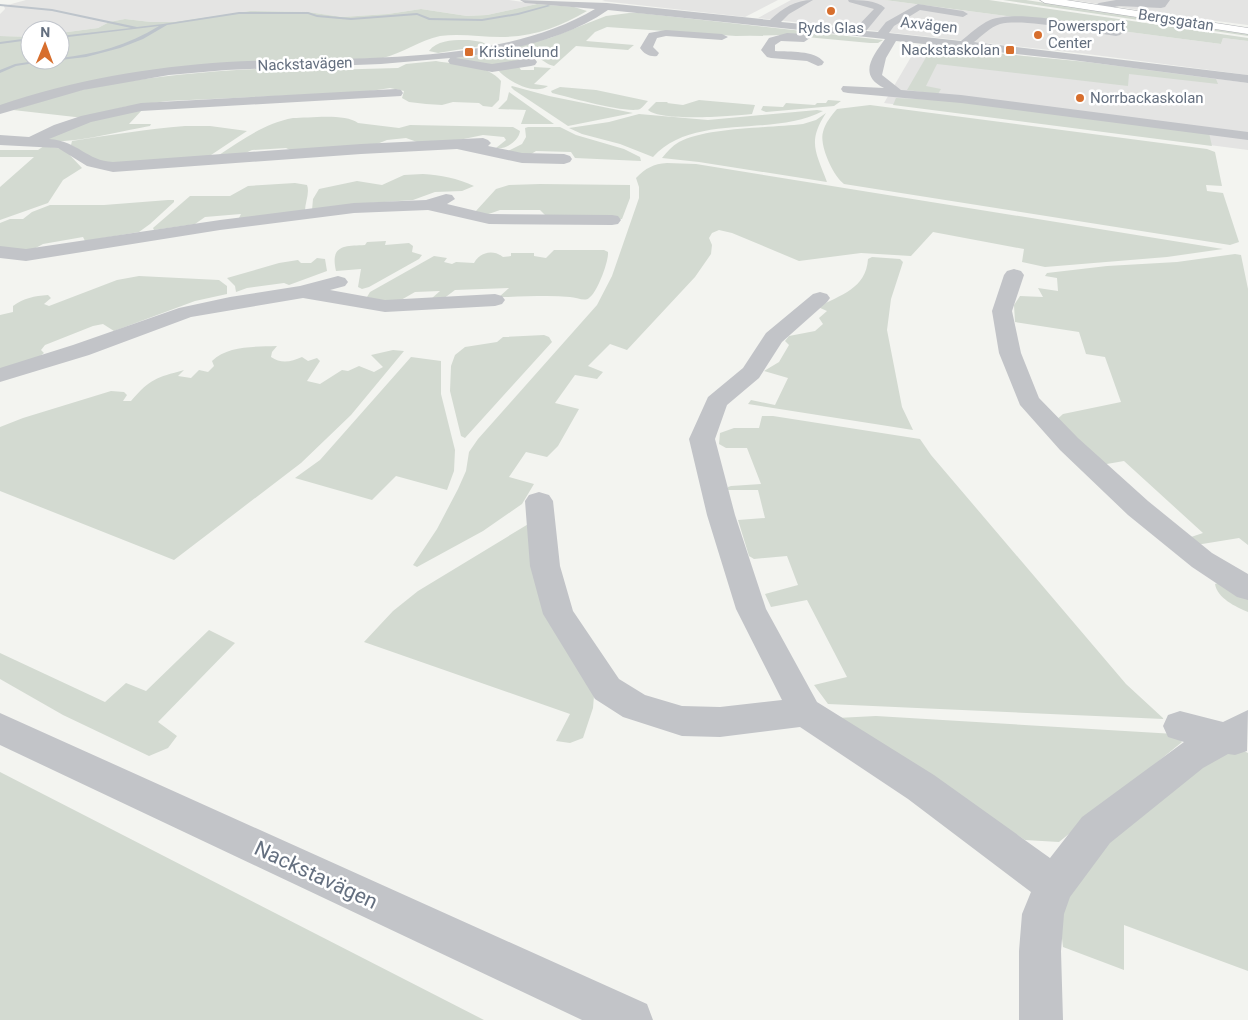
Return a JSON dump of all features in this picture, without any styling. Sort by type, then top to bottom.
[{"type":"highway","name":"Bergsgatan","points":[[1045,0],[1248,31]]},
{"type":"street","name":"Axvägen","points":[[525,0],[610,3],[747,22],[777,21],[861,29],[886,39],[963,45],[1119,62],[1248,79]]},
{"type":"street","points":[[777,21],[799,3],[808,0]]},
{"type":"street","points":[[853,0],[874,4],[880,8],[861,29]]},
{"type":"street","points":[[1096,8],[1103,3],[1123,0],[1161,4],[1165,0]]},
{"type":"street","name":"Nackstavägen","points":[[0,110],[77,88],[165,72],[226,66],[438,57],[523,42],[568,27],[610,3]]},
{"type":"street","points":[[897,93],[892,86],[878,79],[874,74],[890,24],[918,7],[963,14]]},
{"type":"street","points":[[747,22],[765,11]]},
{"type":"street","points":[[963,45],[995,22],[1009,21],[1075,37]]},
{"type":"street","points":[[653,53],[646,48],[653,35],[666,33],[738,38]]},
{"type":"street","points":[[973,37],[1040,46],[1075,37],[1116,33],[1107,44],[1119,62]]},
{"type":"street","points":[[476,38],[523,42]]},
{"type":"street","points":[[756,38],[886,39]]},
{"type":"street","points":[[771,54],[767,50],[770,41],[776,38]]},
{"type":"street","points":[[416,59],[416,52],[433,44]]},
{"type":"street","points":[[754,55],[771,54],[810,58],[818,62]]},
{"type":"street","points":[[438,57],[492,68],[531,62]]},
{"type":"street","points":[[848,89],[962,99],[1248,136]]},
{"type":"street","points":[[34,142],[63,126],[119,110],[141,107],[396,93]]},
{"type":"street","points":[[0,140],[60,144],[68,146],[86,160],[98,166],[121,167],[361,149],[483,144]]},
{"type":"street","points":[[452,144],[522,158],[564,159]]},
{"type":"street","points":[[428,205],[446,198]]},
{"type":"street","points":[[0,252],[26,255],[220,225],[354,208],[428,205],[489,219],[612,220]]},
{"type":"street","points":[[1014,275],[1002,311],[1010,353],[1028,400],[1069,444],[1138,508],[1202,560],[1248,590]]},
{"type":"street","points":[[0,375],[81,350],[186,312],[301,292],[338,282]]},
{"type":"street","points":[[301,292],[385,306],[495,300]]},
{"type":"street","points":[[820,298],[774,338],[751,373],[716,402],[702,439],[721,515],[751,609],[805,712],[921,787],[1054,885]]},
{"type":"street","points":[[539,501],[545,566],[558,614],[607,688],[635,707],[682,722],[720,722],[805,712]]},
{"type":"street","points":[[1180,726],[1241,736]]},
{"type":"street","name":"Nackstavägen","points":[[0,728],[59,758],[631,1020]]},
{"type":"street","points":[[1041,1020],[1040,951],[1043,914],[1054,885],[1096,830],[1190,757],[1241,736]]},
{"type":"shaded area","points":[[26,0],[509,0],[537,4],[487,15],[467,16],[421,9],[388,14],[342,17],[308,12],[250,11],[173,22],[125,19],[109,22],[98,28],[70,32],[70,20],[20,20],[20,37],[0,36],[0,14],[5,9],[4,6]]},
{"type":"shaded area","points":[[778,0],[745,17],[602,1]]},
{"type":"shaded area","points":[[791,0],[885,0],[1221,44],[1223,38],[1248,41],[1248,75],[1087,54],[758,18]]},
{"type":"shaded area","points":[[885,0],[989,0],[1248,38],[1248,41],[1223,38],[1221,44]]},
{"type":"shaded area","points":[[1003,0],[1026,0],[1248,34],[1248,36]]},
{"type":"shaded area","points":[[1072,0],[1248,0],[1248,25],[1185,17]]},
{"type":"shaded area","points":[[537,4],[574,7],[587,11],[567,22],[546,30],[513,37],[440,36],[425,40],[383,58],[195,66],[0,106],[0,36],[20,37],[20,70],[70,70],[70,32],[98,28],[109,22],[125,19],[173,22],[250,11],[308,12],[342,17],[388,14],[421,9],[467,16],[487,15]]},
{"type":"shaded area","points":[[629,13],[883,40],[878,43],[870,43],[785,35],[736,36],[607,27],[595,32],[586,41],[634,45],[628,50],[576,46],[554,66],[534,57],[496,65],[473,63],[455,58],[486,54],[550,38],[606,16]]},
{"type":"shaded area","points":[[469,40],[482,42],[487,45],[438,53],[429,51],[442,42]]},
{"type":"shaded area","points":[[918,45],[1139,68],[1248,83],[1248,150],[884,103]]},
{"type":"shaded area","points":[[932,47],[1087,62],[1216,79],[1218,84],[1129,74],[1128,86],[937,64],[926,86],[941,89],[938,94],[907,90]]},
{"type":"shaded area","points":[[436,61],[480,68],[495,75],[501,81],[499,100],[492,107],[483,106],[479,103],[426,104],[409,102],[402,98],[404,91],[390,88],[364,92],[167,101],[124,107],[84,118],[13,110],[90,88],[158,77],[270,68],[327,67],[326,70],[398,68],[406,64]]},
{"type":"shaded area","points":[[519,67],[521,70],[534,70],[534,67],[551,68],[534,84],[548,86],[536,89],[522,86],[508,79],[498,70]]},
{"type":"shaded area","points":[[512,86],[549,96],[633,113],[568,126],[514,90]]},
{"type":"shaded area","points":[[560,87],[596,90],[648,101],[640,109],[623,109],[552,93],[551,91]]},
{"type":"shaded area","points":[[509,92],[554,124],[521,124],[526,110],[498,109],[507,100]]},
{"type":"shaded area","points":[[896,98],[957,101],[1209,133],[1212,146],[893,105]]},
{"type":"shaded area","points":[[699,100],[755,105],[752,114],[714,117],[667,116],[648,110],[656,102],[683,105]]},
{"type":"shaded area","points":[[828,100],[841,101],[834,106],[766,112],[761,110],[763,106],[783,107],[786,103],[815,105],[817,103],[826,103]]},
{"type":"shaded area","points":[[870,105],[1207,149],[1215,152],[1222,186],[1206,185],[1207,191],[1223,193],[1239,242],[1230,245],[844,184],[836,174],[825,152],[822,138],[824,129],[837,109]]},
{"type":"shaded area","points":[[143,109],[129,124],[151,124],[150,126],[83,139],[48,140],[52,134],[90,121]]},
{"type":"shaded area","points":[[823,111],[802,119],[780,123],[711,130],[690,135],[670,143],[653,157],[620,144],[582,134],[569,128],[609,122],[639,114],[708,120]]},
{"type":"shaded area","points":[[826,113],[817,132],[815,147],[827,182],[662,158],[676,144],[691,137],[739,129],[803,124],[816,120]]},
{"type":"shaded area","points":[[336,117],[358,123],[399,128],[410,125],[513,127],[520,131],[514,141],[503,148],[496,148],[506,140],[504,137],[483,135],[454,141],[417,142],[406,138],[387,140],[377,144],[294,152],[286,148],[252,150],[239,156],[219,155],[263,128],[293,118]]},
{"type":"shaded area","points":[[210,126],[247,131],[205,159],[124,165],[96,162],[71,145],[72,141],[143,130]]},
{"type":"shaded area","points":[[560,127],[576,135],[624,149],[640,157],[641,161],[575,158],[571,152],[536,151],[528,156],[508,151],[522,144],[526,137],[525,128]]},
{"type":"shaded area","points":[[44,146],[64,149],[82,168],[63,180],[48,203],[0,220],[0,187],[34,157],[0,157],[0,150],[38,150]]},
{"type":"shaded area","points":[[667,163],[696,164],[1223,249],[1167,257],[1045,267],[1022,262],[1024,249],[933,232],[911,256],[861,253],[799,261],[732,233],[719,230],[712,233],[709,238],[712,245],[711,254],[695,277],[627,350],[610,344],[588,366],[603,372],[597,379],[575,375],[555,403],[579,409],[558,446],[547,457],[526,452],[509,477],[534,484],[522,504],[483,531],[417,567],[413,565],[437,529],[458,489],[466,471],[469,452],[478,439],[597,305],[612,276],[639,198],[639,187],[636,178],[650,167]]},
{"type":"shaded area","points":[[423,174],[449,177],[474,186],[462,191],[435,192],[413,200],[356,204],[312,210],[313,199],[319,189],[357,181],[382,185],[404,175]]},
{"type":"shaded area","points":[[295,183],[307,185],[305,211],[242,219],[239,218],[241,214],[205,217],[195,224],[154,230],[153,228],[190,196],[230,196],[248,186]]},
{"type":"shaded area","points":[[509,185],[630,185],[630,198],[622,219],[548,218],[540,210],[500,210],[486,215],[475,212],[496,189]]},
{"type":"shaded area","points":[[174,200],[174,202],[139,232],[85,241],[83,237],[43,244],[32,250],[0,249],[0,223],[10,219],[23,219],[32,212],[50,205],[104,205]]},
{"type":"shaded area","points":[[386,241],[385,245],[409,243],[413,246],[412,252],[422,255],[419,259],[362,289],[358,287],[361,269],[336,271],[335,256],[340,249],[365,245],[367,242]]},
{"type":"shaded area","points":[[554,250],[604,250],[608,252],[602,277],[589,298],[585,300],[553,296],[499,297],[509,288],[455,290],[443,299],[431,299],[440,291],[415,292],[401,300],[383,301],[367,297],[370,292],[434,256],[447,258],[444,262],[452,264],[456,262],[474,263],[483,254],[491,252],[503,257],[511,256],[511,253],[534,253],[534,256],[546,258]]},
{"type":"shaded area","points":[[1235,254],[1241,255],[1248,289],[1248,545],[1239,538],[1196,545],[1188,538],[1203,533],[1124,461],[1101,465],[1054,422],[1063,414],[1121,402],[1105,357],[1086,354],[1079,332],[1015,322],[1014,305],[1020,296],[1043,297],[1038,288],[1058,291],[1057,278],[1045,276],[1047,273],[1107,266],[1177,262]]},
{"type":"shaded area","points":[[872,257],[900,259],[903,262],[891,299],[887,330],[902,407],[913,430],[748,404],[751,400],[775,405],[788,378],[764,371],[779,362],[789,345],[785,341],[789,336],[815,331],[823,324],[819,318],[827,311],[818,307],[850,290],[857,284],[866,269],[868,259]]},
{"type":"shaded area","points":[[317,258],[325,259],[327,271],[289,285],[284,283],[247,288],[236,292],[235,286],[227,278],[279,263],[298,260],[301,263],[311,263]]},
{"type":"shaded area","points":[[139,276],[219,280],[227,286],[227,294],[195,301],[114,331],[103,324],[93,326],[45,345],[41,350],[44,353],[35,360],[0,371],[0,315],[13,312],[13,306],[29,298],[48,295],[51,298],[44,304],[49,306],[117,280]]},
{"type":"shaded area","points":[[544,335],[549,337],[552,342],[465,438],[461,436],[450,391],[451,366],[455,355],[465,347],[497,342],[503,337]]},
{"type":"shaded area","points":[[277,346],[272,352],[271,357],[279,361],[290,361],[302,357],[308,361],[317,358],[320,361],[307,381],[320,384],[342,370],[348,371],[359,366],[374,372],[383,367],[371,355],[393,350],[404,351],[351,415],[301,463],[174,560],[0,491],[0,427],[111,391],[124,392],[127,395],[123,401],[131,401],[149,383],[160,377],[184,370],[178,376],[191,378],[199,370],[208,372],[214,366],[212,361],[226,352],[251,347]]},
{"type":"shaded area","points":[[411,357],[441,361],[441,394],[455,450],[454,471],[447,490],[396,476],[372,500],[295,478],[320,460]]},
{"type":"shaded area","points":[[762,416],[773,416],[920,439],[931,455],[1126,684],[1164,719],[828,704],[814,685],[847,677],[807,600],[771,607],[765,594],[798,585],[787,556],[754,559],[749,556],[738,520],[765,518],[758,490],[728,490],[728,487],[731,486],[761,484],[747,448],[726,448],[719,444],[720,433],[734,428],[759,428]]},
{"type":"shaded area","points":[[530,523],[595,683],[593,708],[583,738],[570,743],[556,741],[570,714],[364,642],[393,611],[418,591]]},
{"type":"shaded area","points":[[1221,582],[1248,595],[1248,612],[1233,605],[1219,594],[1215,584]]},
{"type":"shaded area","points":[[209,630],[235,643],[158,722],[177,736],[168,748],[149,756],[63,715],[0,679],[0,653],[105,702],[126,683],[146,691]]},
{"type":"shaded area","points":[[876,716],[1175,734],[1182,742],[1059,842],[1025,840],[837,718]]},
{"type":"shaded area","points":[[1229,750],[1242,750],[1248,753],[1248,971],[1124,925],[1124,970],[1063,947],[1060,922],[1068,882],[1100,844],[1198,766]]},
{"type":"shaded area","points":[[0,772],[484,1020],[0,1020]]},
{"type":"waterway","points":[[0,5],[52,10],[137,28]]},
{"type":"waterway","points":[[70,58],[86,56],[119,47],[142,38],[166,24],[239,13],[308,13],[317,16],[351,19],[417,14],[429,19],[482,20],[518,14],[548,6]]},
{"type":"waterway","points":[[137,28],[162,25]]},
{"type":"waterway","points":[[70,36],[137,28]]},
{"type":"waterway","points":[[0,43],[20,40]]},
{"type":"waterway","points":[[0,72],[20,64]]},
{"type":"place","name":"Ryds Glas","points":[[831,11]]},
{"type":"place","name":"Powersport Center","points":[[1038,35]]},
{"type":"place","name":"Nackstaskolan","points":[[1010,50]]},
{"type":"place","name":"Kristinelund","points":[[469,52]]},
{"type":"place","name":"Norrbackaskolan","points":[[1080,98]]}]
